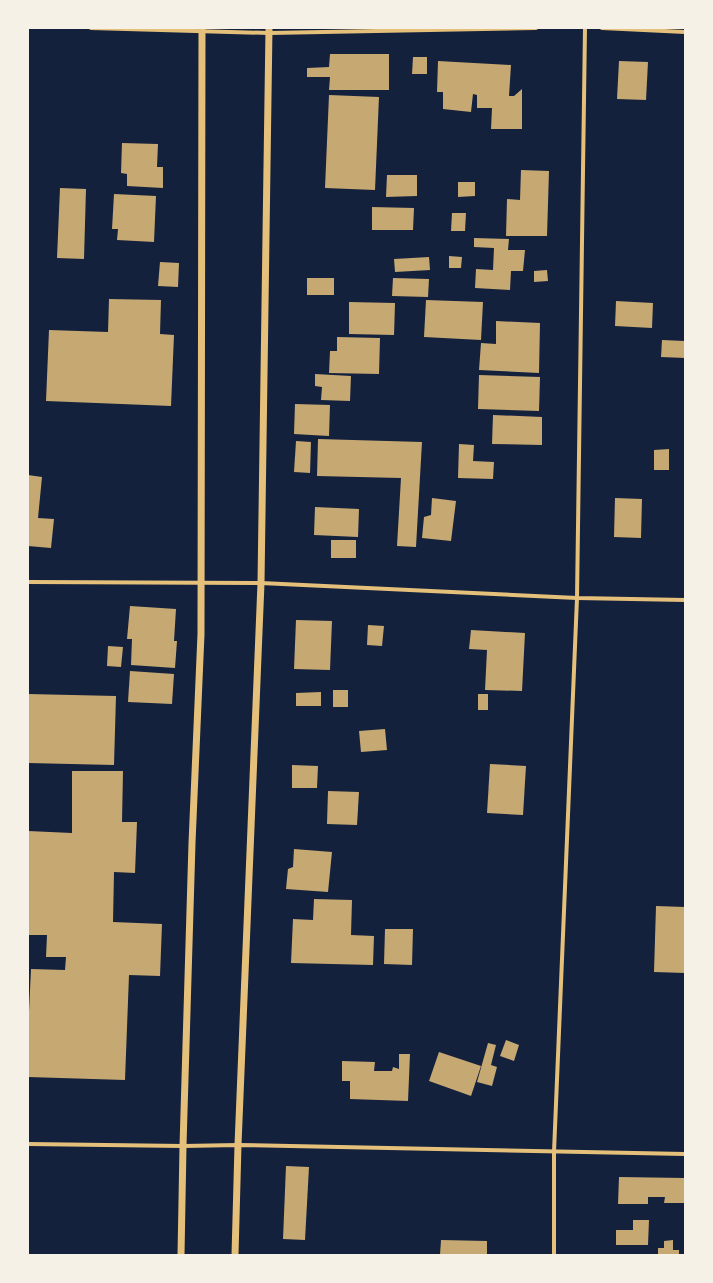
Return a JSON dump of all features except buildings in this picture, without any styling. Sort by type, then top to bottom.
[{"type":"street","points":[[91,28],[269,31],[536,28]]},
{"type":"street","points":[[554,1255],[554,1152],[577,598],[585,28]]},
{"type":"street","points":[[602,28],[685,32]]},
{"type":"street","points":[[181,1255],[192,844],[201,634],[202,30]]},
{"type":"street","points":[[235,1255],[238,1145],[261,583],[269,31]]},
{"type":"street","points":[[28,582],[261,583],[577,598],[685,600]]},
{"type":"street","points":[[28,1144],[183,1146],[238,1145],[685,1154]]}]
